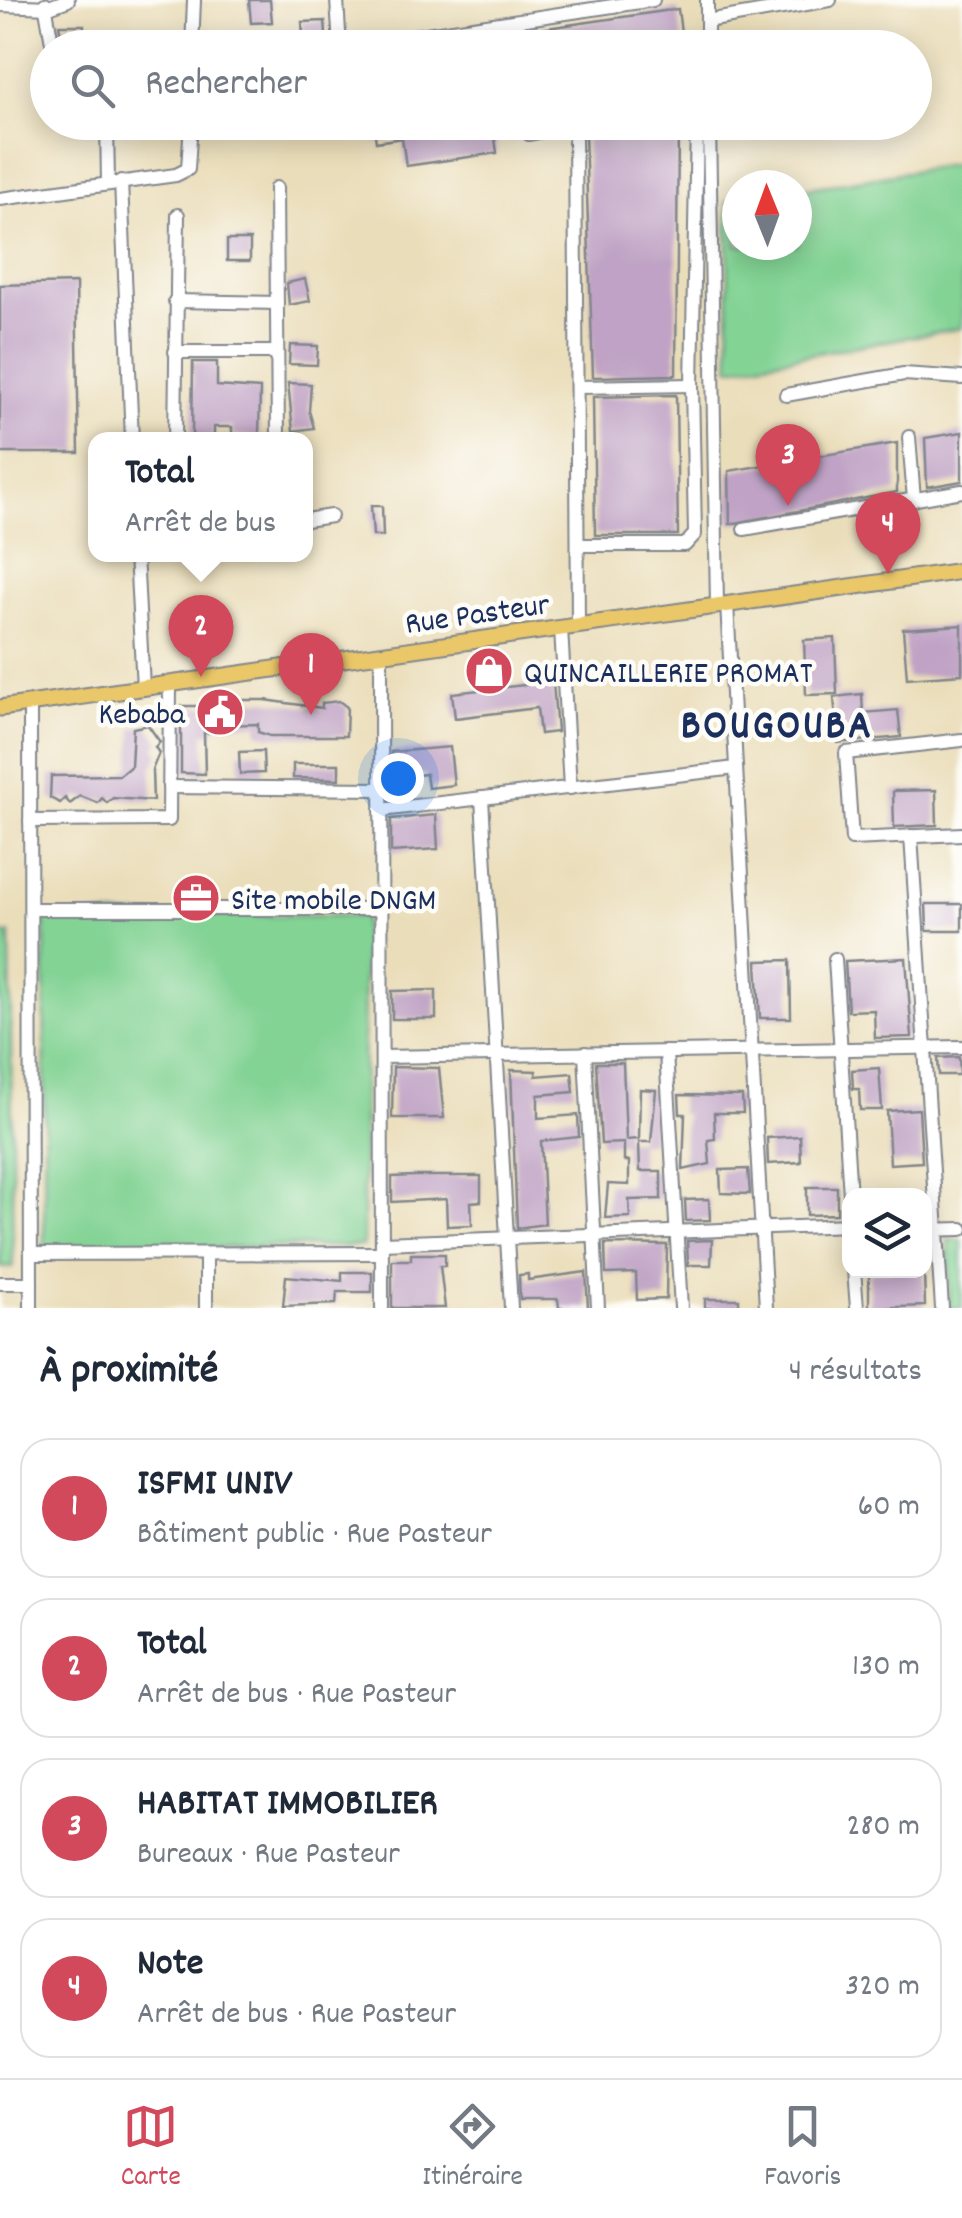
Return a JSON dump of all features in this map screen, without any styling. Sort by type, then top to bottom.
[{"type":"main road","name":"Rue Pasteur","points":[[0,708],[962,571]]},
{"type":"street","points":[[0,5],[68,0]]},
{"type":"street","points":[[193,30],[194,0]]},
{"type":"street","points":[[337,0],[339,30]]},
{"type":"street","points":[[453,30],[653,0]]},
{"type":"street","points":[[707,0],[707,30]]},
{"type":"street","points":[[707,21],[830,0]]},
{"type":"street","points":[[44,4],[49,30]]},
{"type":"street","points":[[109,140],[131,432]]},
{"type":"street","points":[[0,199],[176,174],[188,168],[190,140]]},
{"type":"street","points":[[578,626],[576,387],[581,140]]},
{"type":"street","points":[[578,545],[685,545],[693,540],[697,140]]},
{"type":"street","points":[[709,140],[722,605],[736,768],[766,1308]]},
{"type":"street","points":[[276,188],[278,432]]},
{"type":"street","points":[[176,432],[178,215]]},
{"type":"street","points":[[175,301],[277,303]]},
{"type":"street","points":[[175,352],[277,352]]},
{"type":"street","points":[[786,395],[904,374],[962,378]]},
{"type":"street","points":[[576,387],[692,385]]},
{"type":"street","points":[[909,437],[914,500]]},
{"type":"street","points":[[744,529],[962,492]]},
{"type":"street","points":[[313,519],[330,516]]},
{"type":"street","points":[[136,562],[143,688]]},
{"type":"street","points":[[561,628],[570,788]]},
{"type":"street","points":[[381,654],[382,1308]]},
{"type":"street","points":[[30,822],[169,820],[170,684]]},
{"type":"street","points":[[30,704],[31,1308]]},
{"type":"street","points":[[962,740],[846,753],[852,839],[962,834]]},
{"type":"street","points":[[381,810],[736,768]]},
{"type":"street","points":[[169,786],[381,789]]},
{"type":"street","points":[[482,798],[511,1308]]},
{"type":"street","points":[[911,836],[930,1188]]},
{"type":"street","points":[[30,909],[382,909]]},
{"type":"street","points":[[835,959],[850,1188]]},
{"type":"street","points":[[382,1057],[962,1046]]},
{"type":"street","points":[[666,1052],[681,1308]]},
{"type":"street","points":[[585,1054],[598,1308]]},
{"type":"street","points":[[31,1254],[382,1248],[507,1238],[842,1224]]},
{"type":"street","points":[[932,1230],[962,1229]]},
{"type":"street","points":[[932,1237],[942,1308]]},
{"type":"street","points":[[206,1254],[206,1308]]},
{"type":"street","points":[[854,1278],[856,1308]]},
{"type":"street","points":[[0,1283],[31,1283]]},
{"type":"green space","points":[[962,163],[962,328],[730,368],[728,260],[812,260],[812,188]]},
{"type":"green space","points":[[45,915],[364,916],[363,1246],[44,1249]]},
{"type":"green space","points":[[10,934],[13,1267],[0,1266],[0,936]]},
{"type":"green space","points":[[948,1240],[962,1240],[962,1308],[950,1308]]},
{"type":"building","points":[[249,0],[270,0],[272,22],[251,23]]},
{"type":"building","points":[[678,9],[681,30],[533,30]]},
{"type":"building","points":[[325,21],[326,30],[303,30],[302,22]]},
{"type":"building","points":[[59,25],[84,25],[84,30],[60,30]]},
{"type":"building","points":[[402,140],[495,140],[497,153],[406,166]]},
{"type":"building","points":[[585,140],[678,140],[676,375],[593,377]]},
{"type":"building","points":[[227,240],[250,240],[250,261],[227,261]]},
{"type":"building","points":[[305,279],[310,301],[289,305],[287,283]]},
{"type":"building","points":[[76,283],[79,453],[0,453],[0,285]]},
{"type":"building","points":[[290,345],[318,346],[317,365],[289,364]]},
{"type":"building","points":[[193,362],[217,362],[217,386],[260,389],[259,432],[214,427],[214,432],[192,432]]},
{"type":"building","points":[[288,383],[311,384],[309,411],[314,428],[293,431]]},
{"type":"building","points":[[676,395],[678,535],[595,535],[593,397]]},
{"type":"building","points":[[962,432],[962,481],[927,487],[925,438]]},
{"type":"building","points":[[897,443],[897,492],[730,524],[729,471]]},
{"type":"building","points":[[371,506],[382,506],[383,536],[373,536]]},
{"type":"building","points":[[962,625],[962,674],[907,678],[903,629]]},
{"type":"building","points":[[835,638],[837,694],[806,695],[804,640]]},
{"type":"building","points":[[553,682],[557,732],[540,734],[537,708],[455,718],[452,693]]},
{"type":"building","points":[[862,694],[863,713],[898,710],[901,737],[838,743],[834,697]]},
{"type":"building","points":[[220,700],[265,700],[322,708],[322,703],[339,701],[347,707],[346,736],[270,736],[258,732],[258,724],[215,725],[215,732],[204,733],[205,774],[181,773],[181,706],[219,706]]},
{"type":"building","points":[[148,725],[160,742],[155,747],[159,753],[152,770],[153,801],[113,798],[107,803],[102,798],[98,803],[80,796],[70,804],[65,798],[60,803],[50,798],[51,776],[120,775],[131,766],[133,728]]},
{"type":"building","points":[[450,747],[454,785],[428,788],[426,774],[391,778],[391,752]]},
{"type":"building","points":[[263,751],[264,773],[240,774],[239,752]]},
{"type":"building","points":[[293,764],[339,764],[339,779],[293,778]]},
{"type":"building","points":[[936,790],[937,825],[894,827],[893,791]]},
{"type":"building","points":[[436,815],[438,849],[391,852],[391,819]]},
{"type":"building","points":[[926,904],[962,904],[962,931],[927,931]]},
{"type":"building","points":[[906,958],[912,1037],[875,1038],[874,1010],[848,1011],[845,961]]},
{"type":"building","points":[[790,960],[791,1018],[760,1018],[757,961]]},
{"type":"building","points":[[436,990],[436,1019],[392,1019],[392,991]]},
{"type":"building","points":[[959,1057],[960,1075],[939,1075],[938,1058]]},
{"type":"building","points":[[596,1063],[623,1063],[626,1140],[639,1139],[640,1089],[656,1090],[651,1142],[639,1142],[640,1171],[661,1171],[661,1199],[629,1200],[630,1217],[605,1218],[608,1184],[629,1185],[629,1161],[624,1161],[624,1143],[601,1144]]},
{"type":"building","points":[[393,1067],[439,1068],[444,1118],[392,1118]]},
{"type":"building","points":[[879,1068],[882,1110],[860,1110],[859,1089],[853,1089],[852,1070]]},
{"type":"building","points":[[511,1070],[536,1071],[536,1076],[572,1073],[574,1092],[538,1095],[538,1118],[578,1115],[579,1137],[541,1141],[545,1224],[517,1228]]},
{"type":"building","points":[[679,1095],[742,1096],[743,1113],[714,1113],[715,1139],[708,1140],[710,1164],[683,1170],[685,1114],[680,1114]]},
{"type":"building","points":[[919,1109],[922,1162],[890,1164],[887,1111]]},
{"type":"building","points":[[800,1136],[801,1162],[768,1164],[767,1138]]},
{"type":"building","points":[[748,1169],[750,1194],[721,1193],[720,1170]]},
{"type":"building","points":[[481,1176],[481,1201],[471,1202],[472,1225],[447,1226],[446,1199],[392,1202],[392,1177]]},
{"type":"building","points":[[807,1187],[837,1187],[837,1214],[807,1215]]},
{"type":"building","points":[[709,1199],[710,1220],[686,1221],[685,1200]]},
{"type":"building","points":[[712,1240],[711,1265],[688,1265],[687,1241]]},
{"type":"building","points":[[605,1244],[667,1245],[666,1299],[637,1300],[636,1273],[606,1274]]},
{"type":"building","points":[[411,1254],[445,1254],[445,1266],[440,1266],[445,1308],[392,1308],[392,1260],[411,1260]]},
{"type":"building","points":[[342,1272],[372,1272],[372,1292],[337,1292],[336,1304],[283,1306],[286,1276],[342,1281]]},
{"type":"building","points":[[586,1272],[588,1308],[559,1308],[558,1299],[520,1299],[519,1275],[528,1274],[528,1280]]},
{"type":"building","points":[[869,1278],[924,1278],[925,1306],[869,1308]]},
{"type":"building","points":[[705,1299],[739,1299],[739,1308],[705,1308]]},
{"type":"place","name":"HABITAT IMMOBILIER","points":[[788,506]]},
{"type":"place","name":"Note","points":[[888,574]]},
{"type":"place","name":"QUINCAILLERIE PROMAT","points":[[489,671]]},
{"type":"place","name":"Total","points":[[201,677]]},
{"type":"place","name":"Kebaba","points":[[220,712]]},
{"type":"place","name":"ISFMI UNIV","points":[[311,715]]},
{"type":"place","name":"Site mobile DNGM","points":[[196,898]]},
{"type":"district","name":"BOUGOUBA","points":[[777,722]]}]
